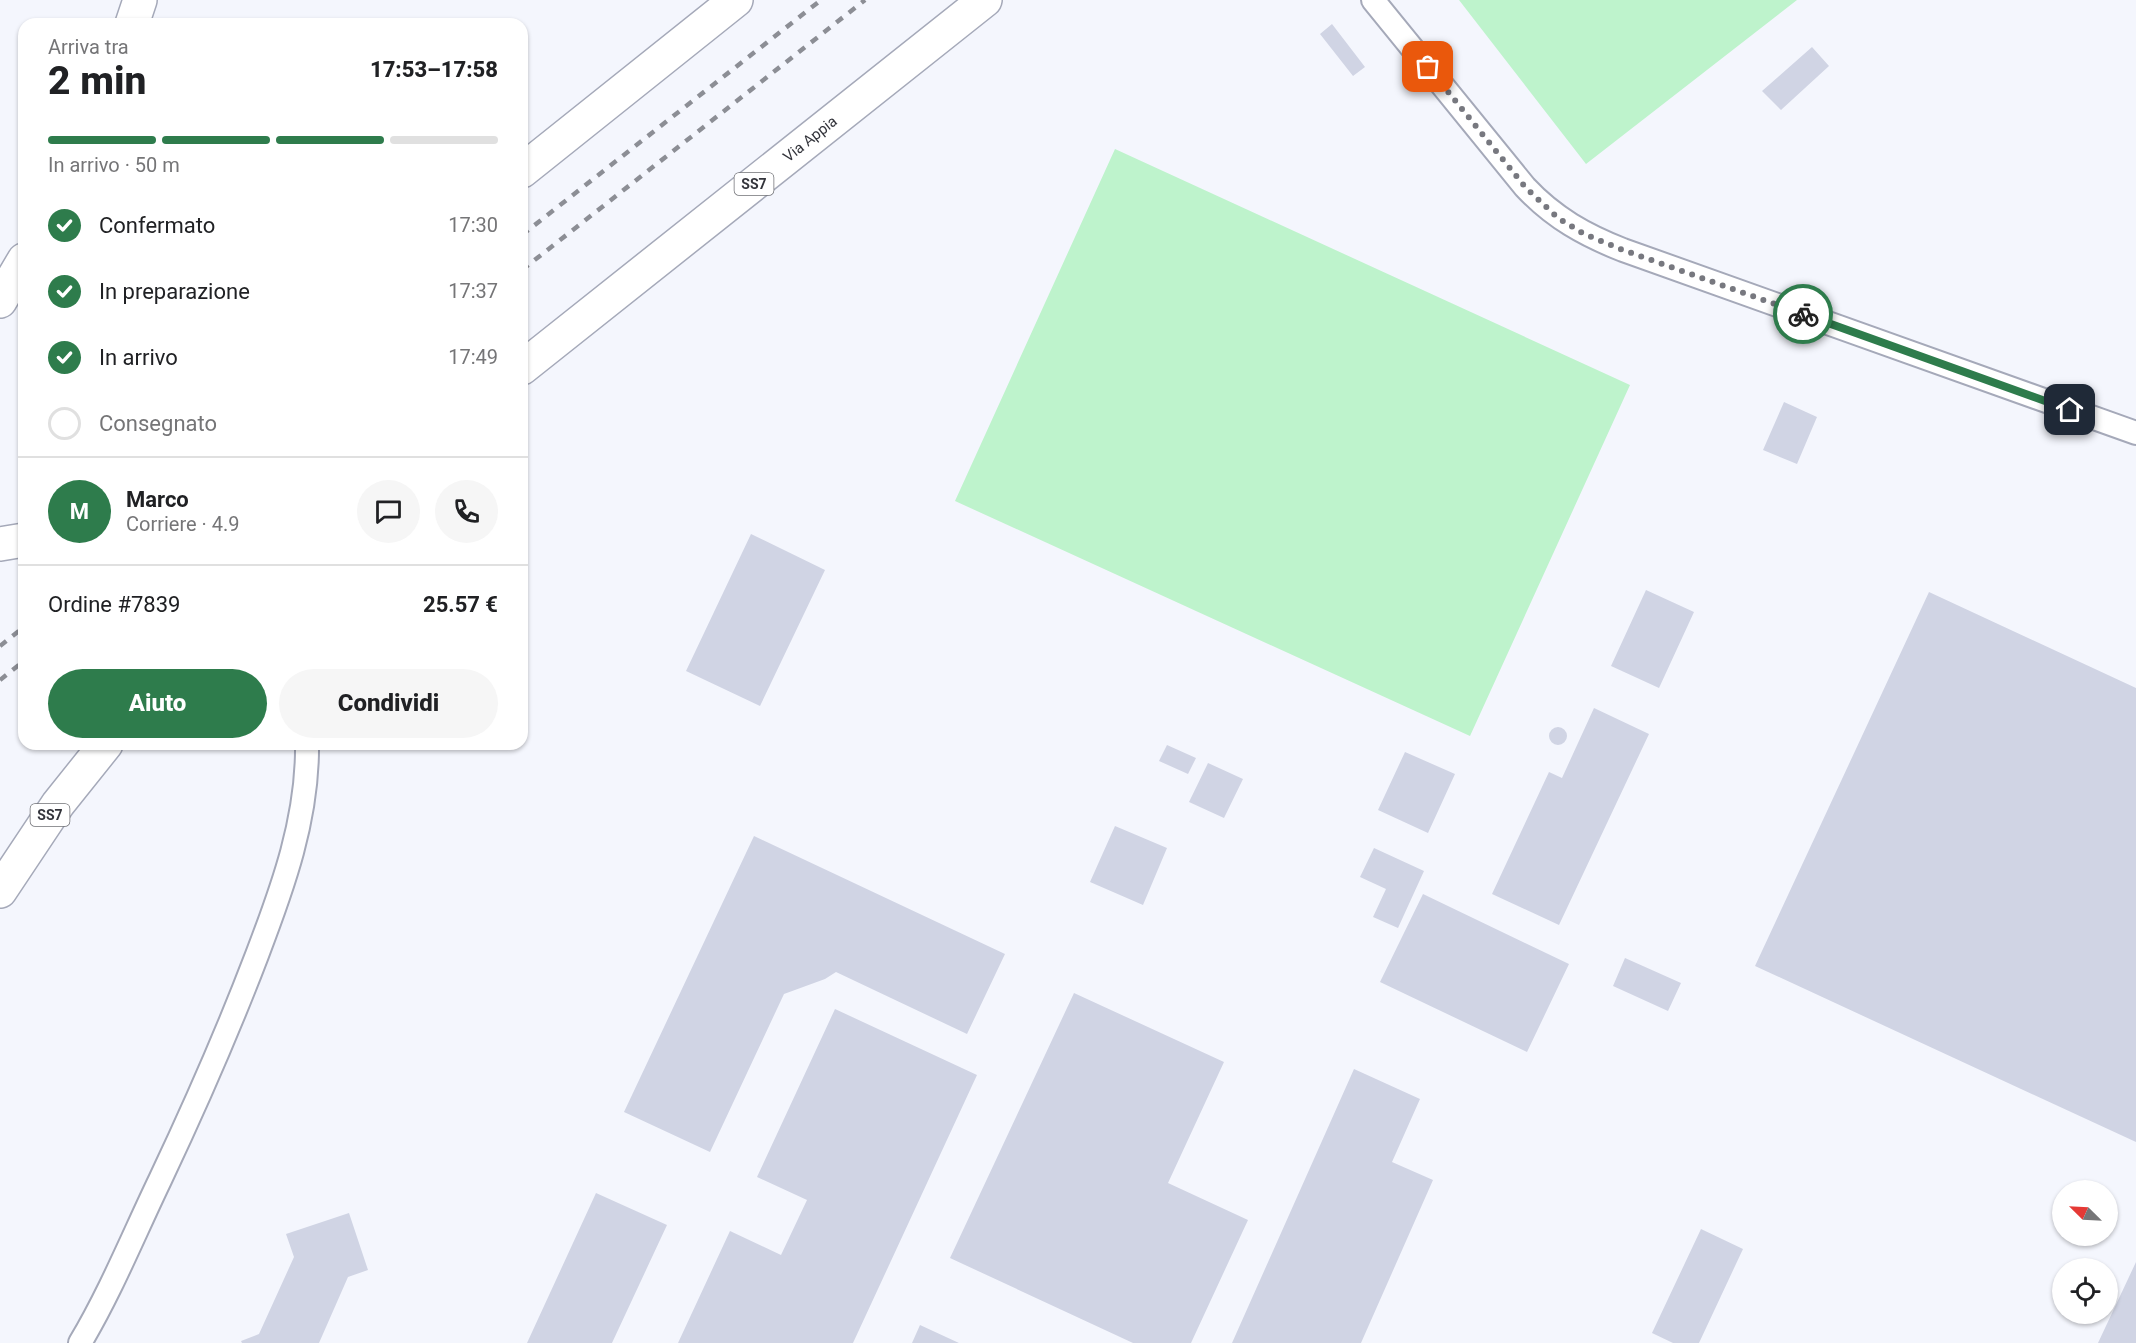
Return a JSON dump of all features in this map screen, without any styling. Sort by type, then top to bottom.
[{"type":"main road","points":[[134,18],[140,0]]},
{"type":"main road","points":[[528,166],[736,0]]},
{"type":"main road","name":"Via Appia","points":[[528,363],[986,0]]},
{"type":"main road","points":[[0,301],[18,270]]},
{"type":"main road","points":[[0,544],[18,541]]},
{"type":"main road","name":"SS7","points":[[0,891],[51,813],[101,750]]},
{"type":"lane","points":[[1372,0],[1526,188],[1547,209],[1570,226],[1623,250],[2136,433]]},
{"type":"lane","points":[[80,1343],[100,1308],[189,1118],[252,969],[282,890],[301,814],[305,750]]},
{"type":"green space","points":[[1459,0],[1797,0],[1586,164]]},
{"type":"green space","points":[[1115,149],[1630,385],[1470,736],[955,501]]},
{"type":"building","points":[[1332,24],[1365,67],[1353,76],[1320,34]]},
{"type":"building","points":[[1812,47],[1829,66],[1781,110],[1762,91]]},
{"type":"building","points":[[1784,402],[1817,417],[1797,464],[1763,450]]},
{"type":"building","points":[[751,534],[825,570],[760,706],[686,671]]},
{"type":"building","points":[[1646,590],[1694,612],[1659,688],[1611,666]]},
{"type":"building","points":[[1929,592],[2136,688],[2136,1142],[1755,966]]},
{"type":"building","points":[[1594,708],[1649,734],[1559,925],[1492,894],[1549,772],[1562,778]]},
{"type":"building","points":[[1554,727],[1562,727],[1567,732],[1565,743],[1554,745],[1549,740],[1549,732]]},
{"type":"building","points":[[1167,745],[1196,758],[1188,774],[1159,761]]},
{"type":"building","points":[[1405,752],[1455,774],[1428,833],[1378,810]]},
{"type":"building","points":[[1208,763],[1243,779],[1224,818],[1189,802]]},
{"type":"building","points":[[1115,826],[1167,848],[1143,905],[1090,882]]},
{"type":"building","points":[[754,836],[1005,954],[967,1034],[836,972],[825,979],[784,994],[710,1152],[624,1112]]},
{"type":"building","points":[[1374,848],[1424,871],[1398,928],[1373,917],[1386,889],[1360,877]]},
{"type":"building","points":[[1423,894],[1569,964],[1527,1052],[1380,982]]},
{"type":"building","points":[[1625,958],[1681,983],[1668,1011],[1613,986]]},
{"type":"building","points":[[1074,993],[1224,1062],[1168,1183],[1248,1220],[1191,1343],[1133,1343],[950,1258]]},
{"type":"building","points":[[835,1009],[977,1075],[853,1343],[678,1343],[730,1231],[781,1255],[807,1200],[757,1177]]},
{"type":"building","points":[[1354,1069],[1420,1099],[1392,1162],[1433,1180],[1361,1343],[1232,1343]]},
{"type":"building","points":[[596,1193],[667,1225],[612,1343],[527,1343]]},
{"type":"building","points":[[349,1213],[368,1270],[348,1277],[319,1343],[242,1343],[241,1341],[259,1334],[294,1257],[286,1234]]},
{"type":"building","points":[[1701,1229],[1743,1249],[1699,1343],[1673,1343],[1652,1333]]},
{"type":"building","points":[[2136,1262],[2136,1343],[2098,1343],[2107,1324],[2118,1324],[2118,1300]]},
{"type":"building","points":[[920,1325],[959,1343],[912,1343]]},
{"type":"railway","points":[[528,230],[821,0]]},
{"type":"railway","points":[[528,265],[865,0]]},
{"type":"railway","points":[[0,646],[18,632]]},
{"type":"railway","points":[[0,680],[18,666]]},
{"type":"way so far","points":[[1428,67],[1526,188],[1547,209],[1570,226],[1623,250],[1803,314]]},
{"type":"route","points":[[1803,314],[2070,410]]}]
